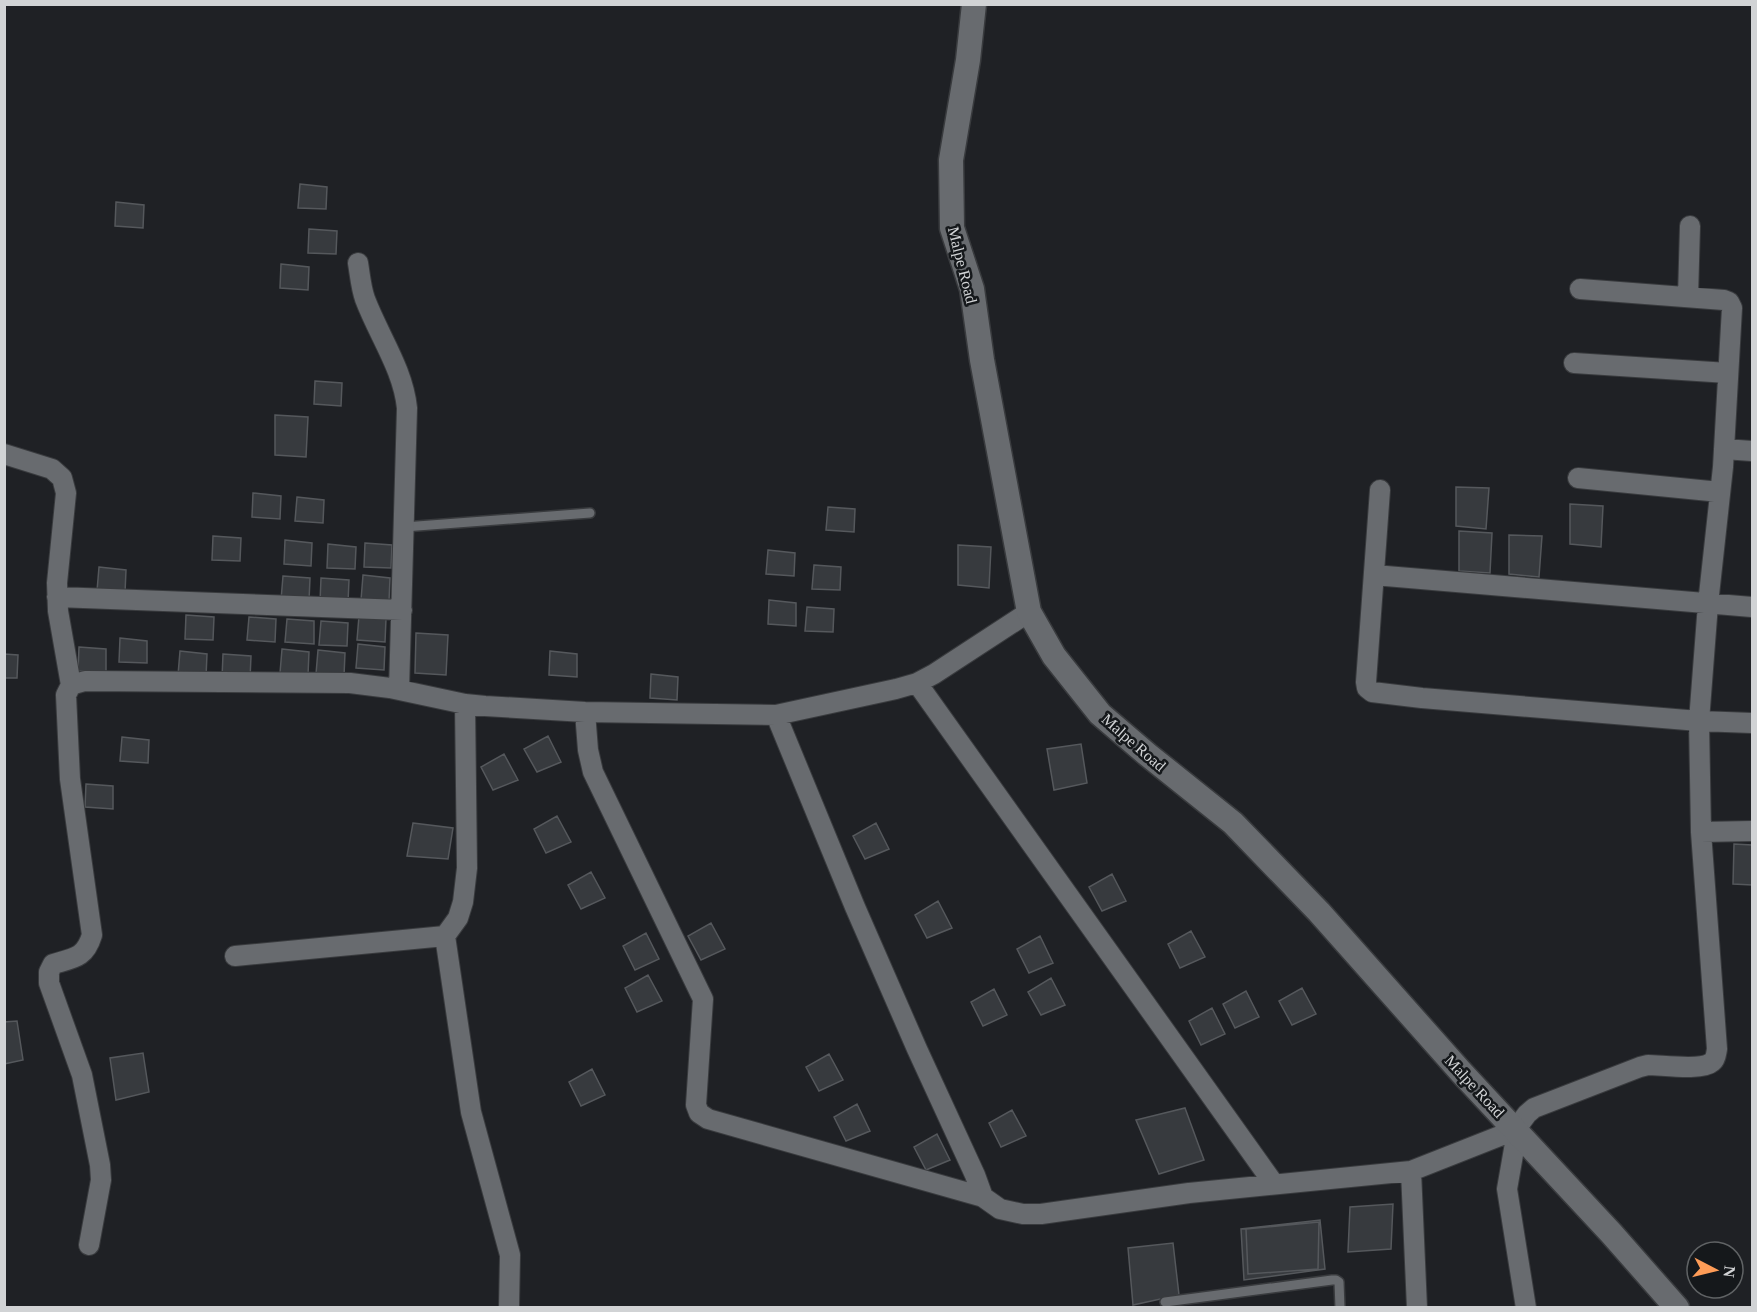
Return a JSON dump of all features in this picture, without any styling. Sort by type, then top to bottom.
[{"type":"street","name":"Malpe Road","points":[[974,4],[968,60],[951,160],[951,228],[972,289],[982,360],[1029,612],[1054,656],[1100,714],[1233,823],[1319,912],[1461,1072],[1611,1233],[1677,1308]]},
{"type":"street","points":[[1688,297],[1690,226]]},
{"type":"street","points":[[358,263],[364,298],[405,392],[407,408],[399,690]]},
{"type":"street","points":[[1526,1308],[1507,1189],[1516,1131],[1527,1114],[1534,1108],[1640,1067],[1648,1065],[1702,1067],[1711,1063],[1716,1057],[1701,832],[1699,721],[1724,448],[1732,308],[1729,302],[1580,289]]},
{"type":"street","points":[[1574,363],[1728,373]]},
{"type":"street","points":[[1724,448],[1752,451]]},
{"type":"street","points":[[4,454],[52,469],[62,478],[66,493],[57,597],[71,685],[66,695],[70,779],[92,935],[89,945],[81,956],[53,964],[49,972],[49,983],[82,1075],[100,1165],[101,1180],[89,1245]]},
{"type":"street","points":[[1578,478],[1720,492]]},
{"type":"street","points":[[1380,490],[1366,682],[1367,688],[1372,692],[1699,721],[1752,723]]},
{"type":"street","points":[[1374,575],[1752,607]]},
{"type":"street","points":[[57,597],[402,610]]},
{"type":"street","points":[[71,685],[85,681],[350,683],[399,690],[465,704],[585,712],[776,715],[917,683],[934,675],[1029,612]]},
{"type":"street","points":[[917,683],[1274,1184]]},
{"type":"street","points":[[465,704],[467,868],[463,902],[458,918],[445,936],[471,1112],[510,1255],[509,1308]]},
{"type":"street","points":[[585,712],[588,750],[593,772],[703,999],[696,1105],[699,1113],[708,1119],[983,1197],[1000,1209],[1023,1214],[1041,1214],[1189,1193],[1411,1171],[1516,1131]]},
{"type":"street","points":[[776,715],[855,908],[975,1174],[983,1197]]},
{"type":"street","points":[[1701,832],[1752,831]]},
{"type":"street","points":[[235,956],[445,936]]},
{"type":"street","points":[[1411,1171],[1417,1308]]},
{"type":"lane","points":[[404,527],[590,513]]},
{"type":"lane","points":[[1165,1302],[1332,1280],[1339,1282],[1340,1308]]},
{"type":"building","points":[[300,184],[327,187],[326,209],[298,208]]},
{"type":"building","points":[[116,202],[144,205],[143,228],[115,226]]},
{"type":"building","points":[[309,229],[337,231],[336,254],[308,253]]},
{"type":"building","points":[[281,264],[309,267],[308,290],[280,288]]},
{"type":"building","points":[[315,381],[342,383],[341,406],[314,404]]},
{"type":"building","points":[[275,415],[308,417],[306,457],[275,455]]},
{"type":"building","points":[[1456,487],[1489,488],[1486,529],[1456,526]]},
{"type":"building","points":[[253,493],[281,496],[280,519],[252,517]]},
{"type":"building","points":[[297,497],[324,500],[323,523],[295,521]]},
{"type":"building","points":[[1570,504],[1603,506],[1601,547],[1570,544]]},
{"type":"building","points":[[828,507],[855,509],[854,532],[826,530]]},
{"type":"building","points":[[1459,531],[1492,533],[1490,573],[1459,571]]},
{"type":"building","points":[[1509,535],[1542,536],[1539,577],[1509,574]]},
{"type":"building","points":[[213,536],[241,538],[240,561],[212,560]]},
{"type":"building","points":[[285,540],[312,543],[311,566],[284,564]]},
{"type":"building","points":[[365,543],[392,545],[391,568],[364,567]]},
{"type":"building","points":[[328,544],[356,547],[355,569],[327,568]]},
{"type":"building","points":[[958,545],[991,547],[989,588],[958,585]]},
{"type":"building","points":[[768,550],[795,553],[794,576],[766,574]]},
{"type":"building","points":[[814,565],[841,567],[840,590],[812,589]]},
{"type":"building","points":[[99,567],[126,570],[125,593],[97,591]]},
{"type":"building","points":[[363,575],[390,578],[389,601],[361,600]]},
{"type":"building","points":[[283,576],[310,578],[309,601],[281,600]]},
{"type":"building","points":[[321,578],[349,580],[348,603],[320,602]]},
{"type":"building","points":[[769,600],[796,603],[796,626],[768,624]]},
{"type":"building","points":[[807,607],[834,609],[833,632],[805,631]]},
{"type":"building","points":[[186,615],[214,617],[213,640],[185,639]]},
{"type":"building","points":[[359,616],[386,619],[385,642],[357,640]]},
{"type":"building","points":[[249,617],[276,619],[275,642],[247,640]]},
{"type":"building","points":[[287,619],[314,621],[314,644],[285,642]]},
{"type":"building","points":[[321,621],[348,623],[347,646],[319,645]]},
{"type":"building","points":[[416,633],[448,635],[446,675],[415,673]]},
{"type":"building","points":[[120,638],[147,641],[147,663],[119,662]]},
{"type":"building","points":[[358,644],[385,647],[384,670],[356,668]]},
{"type":"building","points":[[79,647],[106,649],[106,672],[78,671]]},
{"type":"building","points":[[282,649],[309,652],[308,675],[280,673]]},
{"type":"building","points":[[318,650],[345,653],[344,676],[316,674]]},
{"type":"building","points":[[180,651],[207,654],[206,677],[178,675]]},
{"type":"building","points":[[550,651],[577,654],[577,677],[549,675]]},
{"type":"building","points":[[4,654],[18,655],[17,678],[4,678]]},
{"type":"building","points":[[223,654],[251,656],[250,679],[222,678]]},
{"type":"building","points":[[651,674],[678,677],[677,700],[650,698]]},
{"type":"building","points":[[548,736],[561,762],[537,772],[524,749]]},
{"type":"building","points":[[122,737],[149,740],[148,763],[120,761]]},
{"type":"building","points":[[1081,744],[1087,783],[1054,790],[1047,749]]},
{"type":"building","points":[[504,754],[518,780],[493,790],[481,767]]},
{"type":"building","points":[[86,784],[113,786],[113,809],[85,807]]},
{"type":"building","points":[[557,816],[571,842],[546,853],[534,829]]},
{"type":"building","points":[[413,823],[453,828],[448,859],[407,856]]},
{"type":"building","points":[[876,823],[889,849],[865,859],[853,836]]},
{"type":"building","points":[[1734,844],[1752,845],[1752,885],[1733,884]]},
{"type":"building","points":[[591,872],[605,898],[581,909],[568,885]]},
{"type":"building","points":[[1112,874],[1126,901],[1102,911],[1089,887]]},
{"type":"building","points":[[938,901],[952,928],[927,938],[915,915]]},
{"type":"building","points":[[711,923],[725,949],[701,960],[688,936]]},
{"type":"building","points":[[1191,931],[1205,957],[1180,968],[1168,944]]},
{"type":"building","points":[[646,933],[659,959],[635,970],[623,946]]},
{"type":"building","points":[[1040,936],[1053,963],[1029,973],[1017,949]]},
{"type":"building","points":[[648,975],[662,1001],[637,1012],[625,988]]},
{"type":"building","points":[[1051,978],[1065,1005],[1041,1015],[1028,992]]},
{"type":"building","points":[[1302,988],[1316,1014],[1292,1025],[1279,1001]]},
{"type":"building","points":[[994,989],[1007,1015],[983,1026],[971,1002]]},
{"type":"building","points":[[1246,991],[1259,1017],[1235,1028],[1223,1004]]},
{"type":"building","points":[[1212,1008],[1225,1034],[1201,1045],[1189,1021]]},
{"type":"building","points":[[17,1021],[23,1060],[4,1064],[4,1022]]},
{"type":"building","points":[[143,1053],[149,1092],[116,1100],[110,1058]]},
{"type":"building","points":[[829,1054],[843,1080],[819,1091],[806,1067]]},
{"type":"building","points":[[592,1069],[605,1095],[581,1106],[569,1082]]},
{"type":"building","points":[[857,1104],[870,1131],[846,1141],[834,1117]]},
{"type":"building","points":[[1185,1108],[1204,1160],[1159,1174],[1136,1120]]},
{"type":"building","points":[[1012,1110],[1026,1136],[1001,1147],[989,1123]]},
{"type":"building","points":[[937,1134],[950,1160],[926,1170],[914,1147]]},
{"type":"building","points":[[1393,1204],[1391,1249],[1348,1252],[1350,1207]]},
{"type":"building","points":[[1320,1220],[1325,1269],[1244,1280],[1241,1229]]},
{"type":"building","points":[[1319,1222],[1318,1269],[1248,1274],[1246,1229]]},
{"type":"building","points":[[1173,1243],[1179,1295],[1133,1305],[1128,1248]]}]
